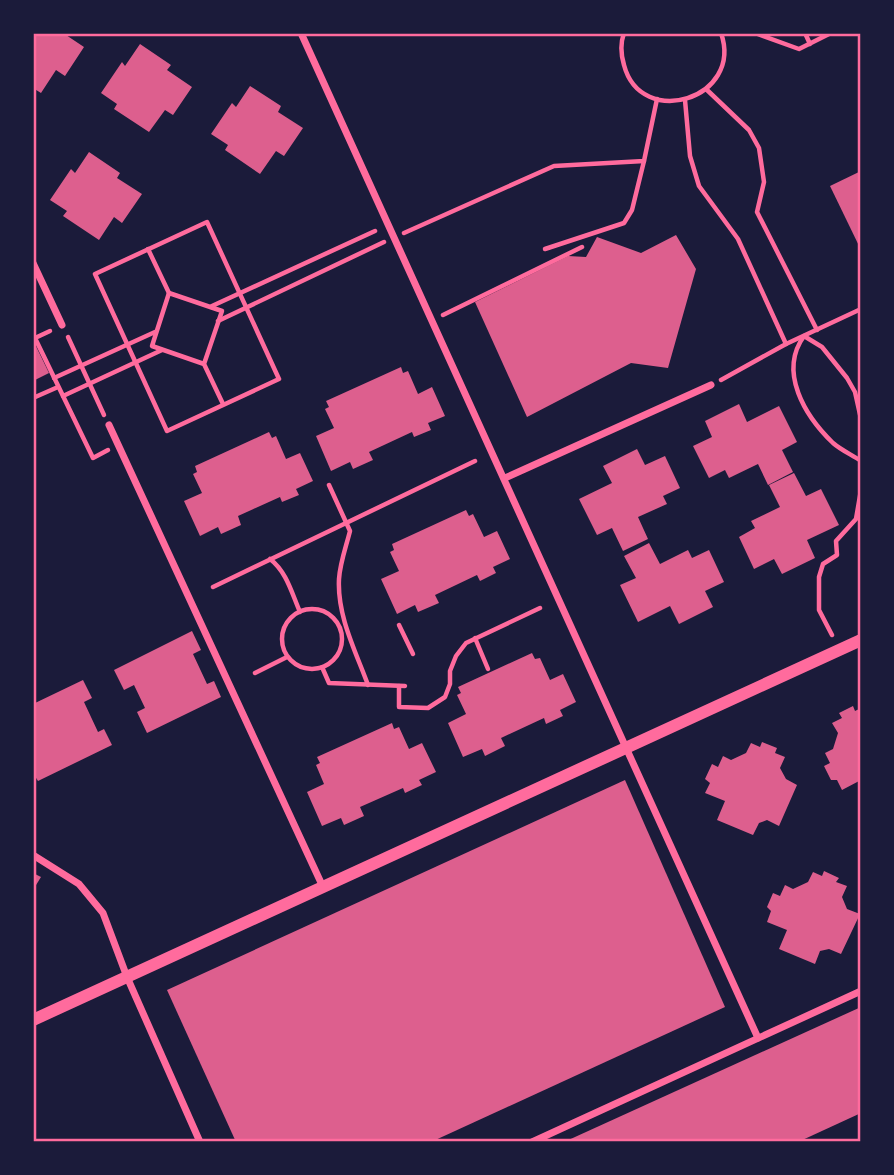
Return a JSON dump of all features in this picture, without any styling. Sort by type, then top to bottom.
[{"type":"street","points":[[301,33],[758,1038]]},
{"type":"street","points":[[33,263],[62,326]]},
{"type":"street","points":[[505,478],[711,385]]},
{"type":"street","points":[[109,425],[323,887]]},
{"type":"street","points":[[33,1020],[861,640]]},
{"type":"street","points":[[33,855],[79,884],[103,913],[127,977],[200,1142]]},
{"type":"street","points":[[532,1142],[861,991]]},
{"type":"path","points":[[624,33],[621,55],[626,73],[636,87],[668,102],[685,100],[700,94],[712,83],[721,69],[724,53],[722,35],[730,33]]},
{"type":"path","points":[[755,33],[799,50],[831,33]]},
{"type":"path","points":[[805,33],[810,44]]},
{"type":"path","points":[[706,89],[749,130],[760,148],[764,182],[757,212],[817,330]]},
{"type":"path","points":[[545,248],[624,223],[632,210],[657,99]]},
{"type":"path","points":[[685,100],[690,156],[699,186],[738,239],[786,344]]},
{"type":"path","points":[[218,321],[395,237],[554,166],[644,162]]},
{"type":"path","points":[[207,222],[239,293],[279,379],[167,430],[95,274],[207,222]]},
{"type":"path","points":[[210,307],[389,224]]},
{"type":"path","points":[[433,320],[582,247]]},
{"type":"path","points":[[148,249],[169,293],[152,346],[204,363]]},
{"type":"path","points":[[169,293],[222,311],[204,363],[223,404]]},
{"type":"path","points":[[711,385],[786,344],[861,309]]},
{"type":"path","points":[[109,425],[62,326],[36,338],[93,458],[118,446]]},
{"type":"path","points":[[54,378],[156,332]]},
{"type":"path","points":[[804,336],[822,347],[848,378],[855,392],[861,419]]},
{"type":"path","points":[[804,336],[795,348],[794,376],[804,409],[834,445],[861,461]]},
{"type":"path","points":[[63,396],[162,350]]},
{"type":"path","points":[[33,398],[58,387]]},
{"type":"path","points":[[213,587],[475,461]]},
{"type":"path","points":[[329,485],[350,531],[339,581],[342,611],[368,685]]},
{"type":"path","points":[[839,650],[819,610],[819,577],[823,564],[837,555],[836,541],[856,519],[861,491]]},
{"type":"path","points":[[270,559],[284,575],[300,612]]},
{"type":"path","points":[[323,667],[329,683],[402,686],[400,707],[428,708],[445,697],[450,684],[450,671],[456,656],[466,643],[540,608]]},
{"type":"path","points":[[316,610],[325,613],[339,626],[341,646],[337,655],[323,667],[303,668],[287,657],[281,638],[289,620],[300,612],[316,610]]},
{"type":"path","points":[[399,625],[413,654]]},
{"type":"path","points":[[475,638],[488,669]]},
{"type":"path","points":[[255,673],[287,657]]},
{"type":"building","points":[[33,33],[63,33],[84,47],[65,76],[56,70],[41,93],[33,88]]},
{"type":"building","points":[[140,44],[171,65],[167,70],[192,87],[173,115],[165,110],[149,132],[114,109],[117,104],[101,93],[122,62],[125,66]]},
{"type":"building","points":[[250,86],[281,106],[278,112],[303,128],[284,156],[276,151],[260,174],[225,150],[228,145],[211,134],[232,103],[236,107]]},
{"type":"building","points":[[89,152],[120,173],[117,178],[142,194],[122,223],[114,217],[99,240],[63,216],[67,211],[50,200],[71,169],[75,173]]},
{"type":"building","points":[[861,171],[861,250],[830,186]]},
{"type":"building","points":[[676,235],[696,269],[668,368],[631,363],[527,417],[475,302],[568,256],[586,257],[597,237],[641,253]]},
{"type":"building","points":[[33,340],[49,373],[33,381]]},
{"type":"building","points":[[401,367],[403,373],[408,371],[418,394],[432,387],[445,416],[428,423],[431,430],[414,437],[412,432],[369,452],[373,460],[353,469],[350,462],[331,471],[316,436],[334,428],[325,409],[329,407],[326,401]]},
{"type":"building","points":[[739,404],[747,422],[779,406],[797,442],[782,450],[793,472],[768,485],[758,464],[729,478],[725,470],[709,478],[693,446],[712,437],[705,421]]},
{"type":"building","points":[[269,432],[272,438],[276,436],[286,459],[300,453],[313,481],[296,489],[299,495],[282,502],[280,497],[238,516],[241,525],[221,534],[218,527],[200,536],[184,501],[202,493],[193,474],[197,472],[195,466]]},
{"type":"building","points":[[637,449],[645,465],[665,456],[680,488],[663,496],[667,504],[638,517],[648,539],[623,551],[612,528],[597,535],[579,499],[612,483],[603,466]]},
{"type":"building","points":[[794,473],[806,496],[821,489],[839,525],[807,540],[815,558],[782,574],[774,559],[754,569],[739,537],[755,528],[751,521],[780,507],[769,485]]},
{"type":"building","points":[[466,510],[469,516],[473,514],[484,537],[497,531],[510,559],[493,567],[496,573],[480,581],[477,575],[435,595],[439,603],[418,612],[415,605],[397,614],[381,579],[399,571],[390,552],[394,550],[392,544]]},
{"type":"building","points":[[649,543],[660,564],[688,550],[692,558],[709,550],[724,582],[705,591],[713,607],[679,624],[670,606],[638,622],[620,585],[636,578],[624,556]]},
{"type":"building","points":[[192,631],[201,650],[193,654],[207,684],[214,681],[221,697],[147,733],[137,712],[145,708],[134,685],[124,690],[114,670]]},
{"type":"building","points":[[532,653],[535,659],[540,658],[550,680],[563,674],[576,702],[560,710],[563,716],[546,724],[544,718],[501,738],[505,746],[485,756],[482,749],[463,757],[448,723],[466,714],[457,695],[461,693],[458,687]]},
{"type":"building","points":[[83,680],[92,698],[84,702],[98,732],[104,729],[112,745],[38,781],[33,773],[33,758],[36,757],[33,751],[33,704]]},
{"type":"building","points":[[853,706],[855,711],[861,708],[861,780],[842,790],[837,780],[831,780],[824,766],[830,763],[825,753],[833,749],[838,733],[832,723],[842,718],[839,713]]},
{"type":"building","points":[[392,723],[394,729],[399,727],[409,749],[422,743],[436,772],[419,780],[422,785],[405,793],[403,788],[360,807],[364,816],[344,825],[341,818],[322,826],[307,792],[324,784],[316,765],[320,763],[317,757]]},
{"type":"building","points":[[762,742],[777,748],[775,753],[785,757],[780,768],[786,779],[797,785],[779,826],[767,820],[759,823],[753,835],[717,820],[725,801],[705,793],[710,783],[705,779],[712,764],[718,767],[723,756],[731,760],[746,753],[751,743],[760,747]]},
{"type":"building","points":[[625,780],[725,1007],[431,1142],[236,1142],[167,990]]},
{"type":"building","points":[[824,871],[839,878],[836,882],[847,886],[842,897],[847,909],[860,914],[841,954],[829,949],[820,951],[815,964],[779,949],[787,930],[767,922],[771,911],[767,907],[773,893],[780,896],[785,885],[793,889],[808,882],[813,872],[822,876]]},
{"type":"building","points":[[33,873],[41,877],[33,890]]},
{"type":"building","points":[[861,1007],[861,1113],[798,1142],[564,1142]]}]
